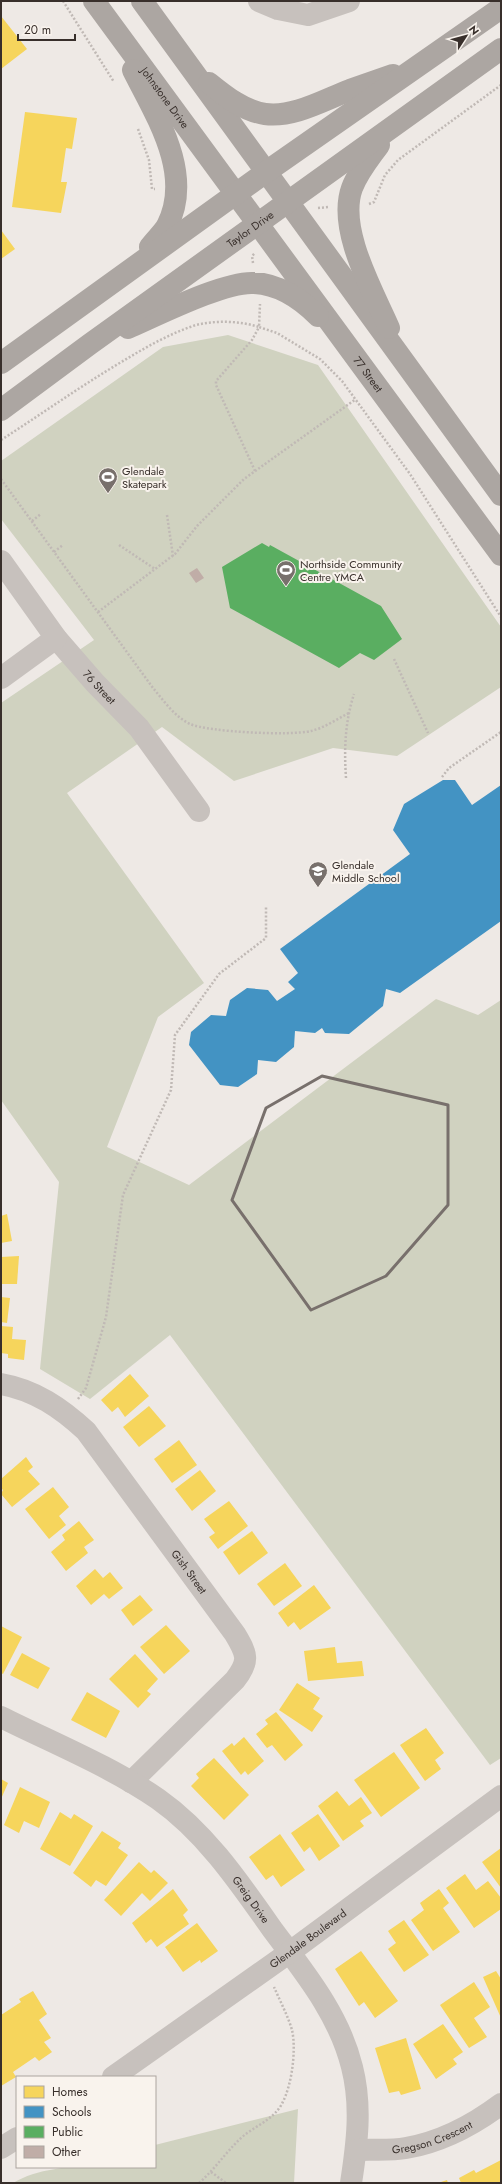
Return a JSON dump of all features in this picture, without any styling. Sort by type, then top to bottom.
[{"type":"main road","points":[[142,1],[501,495]]},
{"type":"main road","points":[[100,8],[158,120],[169,147],[177,191],[174,208],[167,227],[133,267]]},
{"type":"main road","name":"Johnstone Drive","points":[[100,8],[237,193]]},
{"type":"main road","points":[[1,363],[266,172],[501,8]]},
{"type":"main road","name":"Taylor Drive","points":[[1,410],[90,344],[289,203],[394,125],[501,49]]},
{"type":"main road","points":[[190,66],[226,97],[249,109],[264,114],[293,111],[418,67]]},
{"type":"main road","points":[[394,125],[359,172],[351,190],[348,206],[351,234],[365,273],[408,369]]},
{"type":"main road","name":"77 Street","points":[[237,193],[501,555]]},
{"type":"main road","points":[[90,344],[222,289],[254,282],[288,292],[310,308],[352,350]]},
{"type":"street","points":[[259,1],[278,9],[308,15],[349,1]]},
{"type":"street","name":"76 Street","points":[[1,561],[56,638],[95,683],[139,728],[199,811]]},
{"type":"street","points":[[1,678],[56,638]]},
{"type":"street","name":"Gish Street","points":[[1,1384],[17,1387],[42,1397],[68,1414],[86,1431],[103,1452],[235,1634],[245,1654],[246,1664],[235,1680],[131,1782]]},
{"type":"street","name":"Greig Drive","points":[[1,1717],[131,1782],[177,1815],[233,1874],[323,2000],[338,2027],[347,2050],[353,2068],[358,2099],[356,2150],[351,2183]]},
{"type":"street","name":"Glendale Boulevard","points":[[114,2076],[290,1952],[501,1796]]},
{"type":"street","name":"Gregson Crescent","points":[[356,2150],[406,2148],[433,2141],[464,2129],[501,2104]]},
{"type":"street","points":[[1,2148],[16,2139]]},
{"type":"path","points":[[63,1],[117,87]]},
{"type":"path","points":[[365,205],[374,202],[385,175],[398,160],[501,85]]},
{"type":"path","points":[[137,126],[149,160],[152,189],[160,190]]},
{"type":"path","points":[[313,212],[318,208],[335,207]]},
{"type":"path","points":[[253,269],[252,256],[261,250]]},
{"type":"path","points":[[253,302],[261,302],[259,327],[252,340],[216,381],[216,385],[255,471]]},
{"type":"path","points":[[1,440],[98,376],[170,335],[198,325],[222,322],[246,324],[277,332],[320,359],[332,370],[356,399],[410,474],[501,617]]},
{"type":"path","points":[[98,612],[173,556],[197,526],[235,488],[255,471],[356,399]]},
{"type":"path","points":[[1,479],[153,688],[177,716],[189,724],[212,730],[295,733],[315,730],[349,713]]},
{"type":"path","points":[[32,521],[41,514]]},
{"type":"path","points":[[167,515],[173,556]]},
{"type":"path","points":[[54,552],[63,545]]},
{"type":"path","points":[[119,545],[155,569]]},
{"type":"path","points":[[394,659],[428,733]]},
{"type":"path","points":[[346,778],[344,745],[349,713],[354,694]]},
{"type":"path","points":[[442,777],[449,768],[501,732]]},
{"type":"path","points":[[68,1414],[86,1388],[106,1317],[123,1195],[171,1090],[175,1034],[219,974],[266,938],[266,907]]},
{"type":"path","points":[[200,2183],[242,2137],[276,2112],[282,2104],[287,2090],[292,2065],[293,2037],[274,1987]]},
{"type":"path","points":[[211,2172],[226,2183]]},
{"type":"highlighted area","points":[[322,1076],[448,1105],[448,1205],[386,1276],[311,1310],[232,1200],[266,1108]]},
{"type":"green space","points":[[228,335],[318,365],[501,627],[501,687],[397,756],[333,748],[234,781],[162,727],[67,793],[204,983],[158,1017],[107,1147],[189,1185],[436,999],[478,1015],[501,1000],[501,1758],[490,1765],[170,1335],[90,1399],[40,1369],[59,1182],[1,1100],[1,703],[94,640],[1,519],[1,461],[163,347]]},
{"type":"green space","points":[[298,2109],[294,2183],[13,2183],[28,2176],[63,2168],[156,2168],[156,2145]]},
{"type":"building: Homes","points":[[1,16],[27,49],[1,69]]},
{"type":"building: Homes","points":[[25,112],[77,118],[72,149],[66,148],[61,182],[67,182],[61,213],[12,207]]},
{"type":"building: Homes","points":[[1,230],[15,249],[1,259]]},
{"type":"building: Homes","points":[[7,1214],[12,1241],[1,1243],[1,1216]]},
{"type":"building: Homes","points":[[19,1256],[17,1284],[1,1284],[1,1257]]},
{"type":"building: Homes","points":[[1,1297],[10,1298],[7,1323],[1,1322]]},
{"type":"building: Homes","points":[[1,1326],[13,1327],[12,1339],[26,1340],[24,1360],[8,1358],[8,1354],[1,1353]]},
{"type":"building: Homes","points":[[130,1374],[149,1396],[125,1417],[118,1407],[112,1412],[101,1400]]},
{"type":"building: Homes","points":[[149,1406],[166,1426],[139,1447],[123,1427]]},
{"type":"building: Homes","points":[[179,1440],[197,1465],[172,1483],[154,1459]]},
{"type":"building: Homes","points":[[26,1457],[33,1467],[28,1471],[40,1484],[12,1507],[1,1494],[3,1490],[1,1488],[1,1479]]},
{"type":"building: Homes","points":[[200,1470],[216,1491],[192,1511],[175,1489]]},
{"type":"building: Homes","points":[[53,1487],[69,1507],[59,1516],[66,1525],[49,1539],[25,1509]]},
{"type":"building: Homes","points":[[229,1501],[248,1526],[218,1549],[209,1537],[215,1533],[204,1519]]},
{"type":"building: Homes","points":[[79,1521],[94,1540],[84,1547],[88,1553],[66,1571],[51,1552],[65,1540],[62,1535]]},
{"type":"building: Homes","points":[[252,1531],[268,1553],[239,1575],[223,1552]]},
{"type":"building: Homes","points":[[285,1563],[302,1586],[274,1606],[257,1584]]},
{"type":"building: Homes","points":[[95,1569],[103,1578],[110,1572],[123,1588],[109,1599],[104,1594],[91,1605],[76,1586]]},
{"type":"building: Homes","points":[[314,1585],[331,1608],[300,1630],[294,1622],[288,1627],[278,1613]]},
{"type":"building: Homes","points":[[140,1595],[153,1610],[133,1626],[121,1610]]},
{"type":"building: Homes","points":[[166,1625],[190,1651],[164,1674],[140,1647]]},
{"type":"building: Homes","points":[[1,1626],[22,1637],[3,1674],[1,1673]]},
{"type":"building: Homes","points":[[335,1647],[337,1663],[362,1661],[364,1676],[308,1681],[304,1651]]},
{"type":"building: Homes","points":[[22,1653],[50,1668],[38,1689],[10,1675]]},
{"type":"building: Homes","points":[[135,1654],[158,1679],[147,1691],[151,1694],[138,1708],[109,1679]]},
{"type":"building: Homes","points":[[297,1683],[320,1698],[313,1709],[323,1716],[312,1732],[279,1710]]},
{"type":"building: Homes","points":[[87,1692],[120,1711],[106,1738],[71,1720]]},
{"type":"building: Homes","points":[[276,1712],[303,1745],[285,1761],[272,1745],[267,1748],[256,1734],[268,1724],[265,1720]]},
{"type":"building: Homes","points":[[426,1728],[444,1753],[435,1760],[441,1769],[425,1781],[400,1745]]},
{"type":"building: Homes","points":[[244,1737],[264,1761],[248,1775],[245,1771],[241,1775],[222,1751],[232,1743],[234,1746]]},
{"type":"building: Homes","points":[[394,1752],[420,1788],[381,1817],[354,1780]]},
{"type":"building: Homes","points":[[214,1758],[249,1795],[224,1820],[191,1786],[199,1778],[196,1774]]},
{"type":"building: Homes","points":[[1,1779],[8,1783],[1,1799]]},
{"type":"building: Homes","points":[[20,1787],[50,1802],[39,1828],[24,1821],[19,1833],[4,1825]]},
{"type":"building: Homes","points":[[337,1791],[349,1806],[361,1797],[372,1813],[360,1821],[364,1826],[343,1841],[318,1806]]},
{"type":"building: Homes","points":[[60,1812],[71,1819],[74,1814],[93,1826],[70,1866],[40,1849]]},
{"type":"building: Homes","points":[[318,1814],[340,1846],[319,1861],[310,1847],[304,1852],[291,1833]]},
{"type":"building: Homes","points":[[102,1831],[121,1843],[118,1848],[128,1855],[106,1886],[96,1880],[91,1887],[73,1873]]},
{"type":"building: Homes","points":[[280,1834],[305,1870],[281,1887],[273,1875],[266,1880],[249,1857]]},
{"type":"building: Homes","points":[[501,1848],[501,1888],[482,1862]]},
{"type":"building: Homes","points":[[139,1862],[151,1873],[154,1870],[168,1883],[150,1901],[142,1893],[121,1916],[104,1900]]},
{"type":"building: Homes","points":[[465,1874],[476,1890],[488,1881],[501,1898],[501,1909],[474,1928],[446,1888]]},
{"type":"building: Homes","points":[[173,1889],[188,1910],[183,1915],[189,1924],[157,1947],[151,1939],[146,1943],[132,1923]]},
{"type":"building: Homes","points":[[439,1889],[449,1903],[443,1908],[460,1932],[433,1951],[411,1920],[424,1910],[420,1903]]},
{"type":"building: Homes","points":[[404,1920],[429,1955],[404,1972],[388,1949],[396,1943],[388,1931]]},
{"type":"building: Homes","points":[[197,1923],[218,1951],[201,1963],[200,1960],[183,1972],[165,1947]]},
{"type":"building: Homes","points":[[361,1951],[398,2001],[375,2018],[364,2002],[359,2006],[335,1969]]},
{"type":"building: Homes","points":[[496,1971],[501,1979],[501,2018],[483,1977]]},
{"type":"building: Homes","points":[[474,1982],[490,2007],[474,2018],[487,2037],[469,2048],[440,2005]]},
{"type":"building: Homes","points":[[33,1991],[47,2014],[39,2020],[51,2038],[44,2042],[52,2052],[39,2061],[35,2057],[13,2072],[16,2077],[1,2086],[1,2015],[21,2002],[19,1999]]},
{"type":"building: Homes","points":[[443,2024],[463,2052],[453,2059],[457,2064],[436,2079],[413,2044]]},
{"type":"building: Homes","points":[[406,2038],[421,2089],[401,2095],[399,2091],[389,2093],[375,2048]]},
{"type":"building: Homes","points":[[501,2160],[501,2183],[461,2183],[459,2178],[474,2170],[476,2173]]},
{"type":"building: Homes","points":[[447,2180],[448,2183],[438,2183]]},
{"type":"building: Schools","points":[[443,780],[455,780],[472,805],[501,785],[501,921],[400,993],[386,989],[383,1006],[349,1034],[325,1033],[322,1028],[315,1033],[295,1031],[294,1047],[276,1062],[258,1060],[257,1074],[238,1087],[220,1085],[189,1045],[191,1032],[211,1015],[226,1016],[230,1000],[247,988],[268,990],[277,1001],[295,989],[288,982],[298,973],[280,949],[410,854],[393,830],[404,804]]},
{"type":"building: Public","name":"Northside Community Centre YMCA","points":[[262,543],[269,547],[270,545],[381,606],[402,639],[374,660],[360,653],[339,668],[230,608],[222,567]]},
{"type":"building: Other","points":[[197,568],[204,578],[196,583],[189,573]]},
{"type":"place","name":"Glendale Skatepark","points":[[108,494]]},
{"type":"place","name":"Northside Community Centre YMCA","points":[[286,587]]},
{"type":"place","name":"Glendale Middle School","points":[[318,888]]}]
